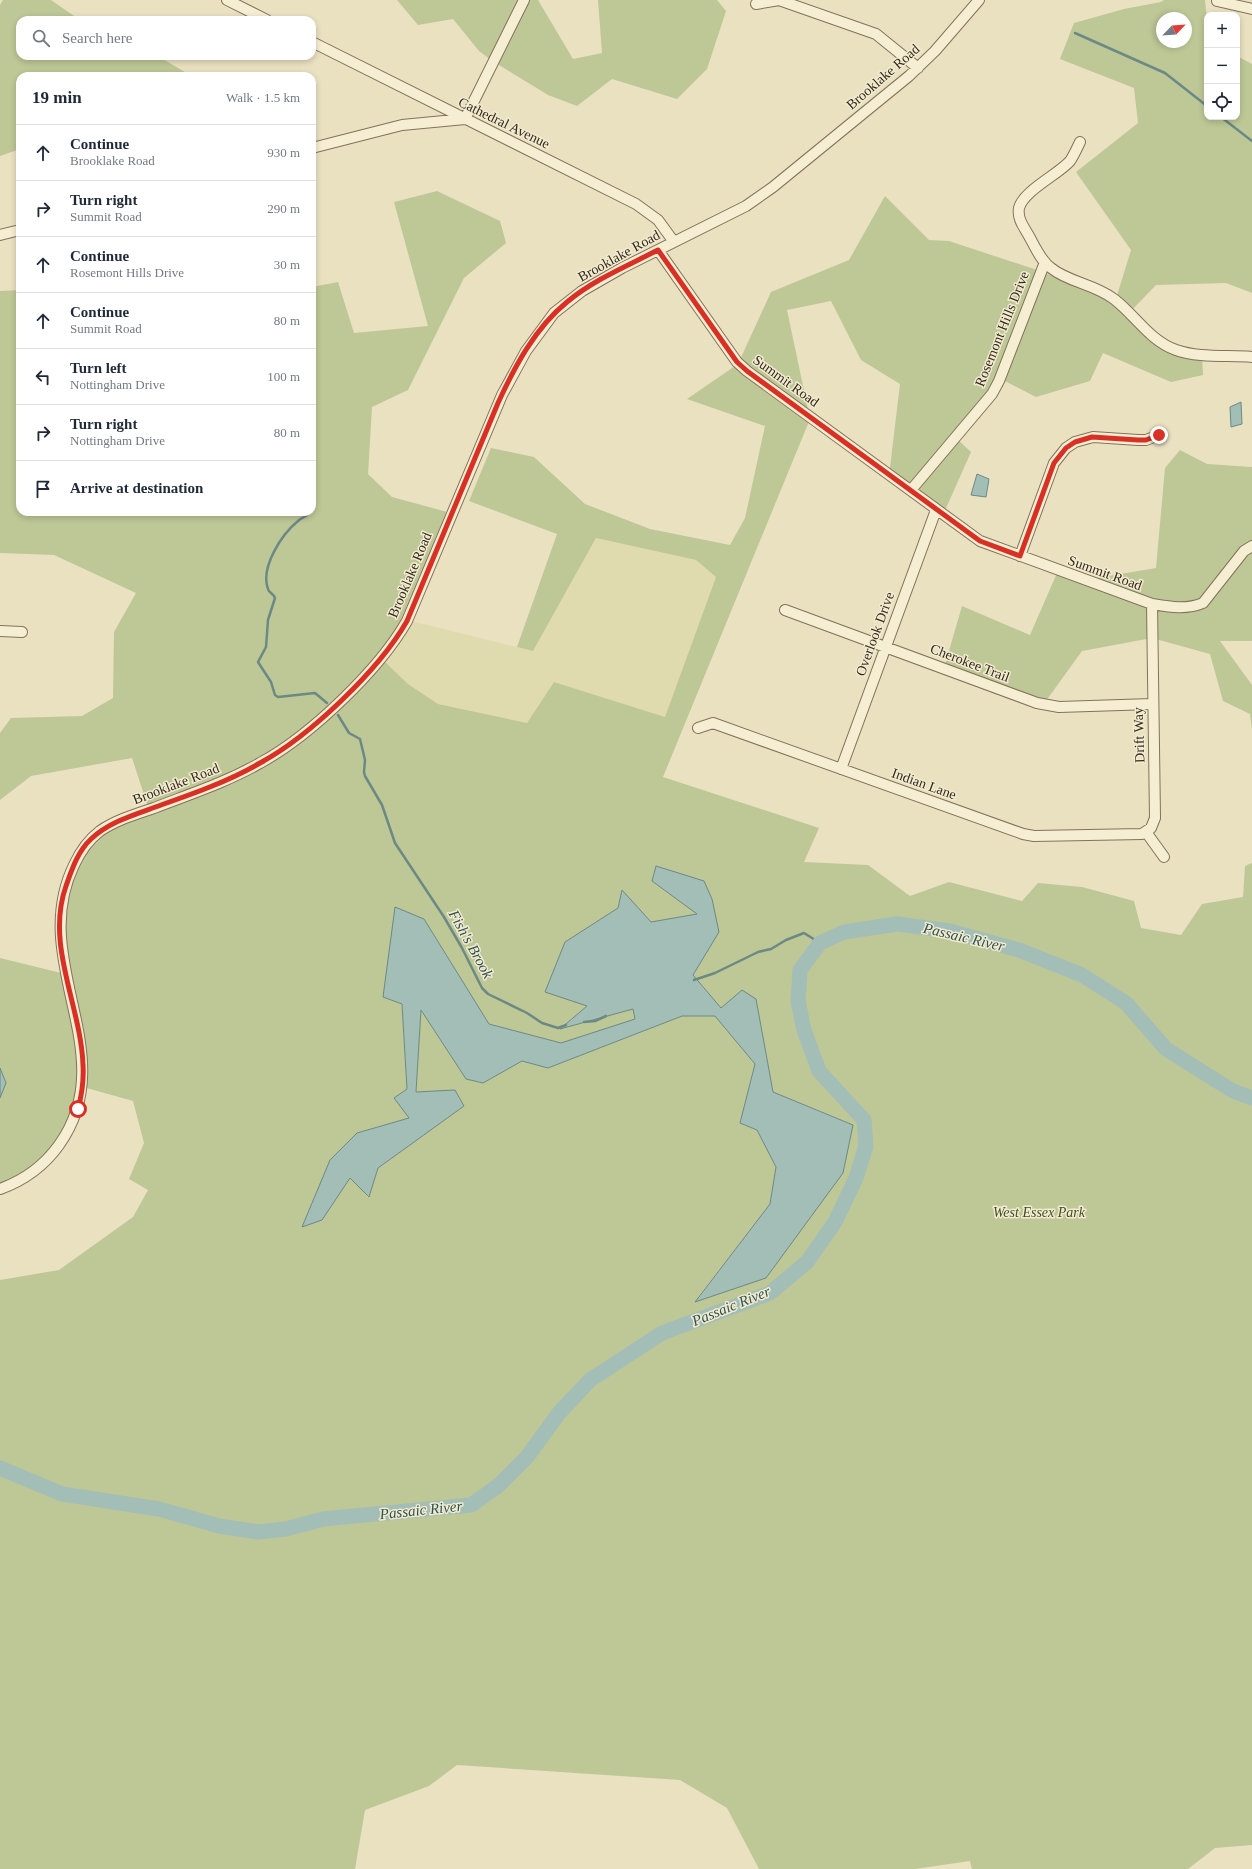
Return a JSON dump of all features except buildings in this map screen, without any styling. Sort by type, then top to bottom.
[{"type":"street","points":[[227,0],[259,16]]},
{"type":"street","points":[[316,147],[402,125],[465,119],[524,0]]},
{"type":"street","points":[[756,4],[779,0],[876,34],[918,68]]},
{"type":"street","name":"Brooklake Road","points":[[0,1188],[30,1175],[47,1161],[72,1124],[81,1098],[84,1082],[82,1050],[63,959],[60,921],[65,888],[81,852],[90,840],[110,825],[242,773],[276,754],[317,722],[367,674],[387,652],[407,621],[500,399],[526,351],[544,324],[568,301],[615,272],[756,200],[918,68],[948,37],[979,0]]},
{"type":"street","points":[[1217,1],[1252,10]]},
{"type":"street","name":"Cathedral Avenue","points":[[316,44],[644,209],[658,220],[674,242]]},
{"type":"street","points":[[1080,142],[1070,161],[1024,198],[1019,208],[1020,221],[1045,262],[1058,273],[1094,286],[1106,293],[1154,338],[1175,350],[1186,353],[1252,357]]},
{"type":"street","points":[[0,235],[16,231]]},
{"type":"street","name":"Summit Road","points":[[658,250],[737,362],[747,371],[911,490]]},
{"type":"street","name":"Rosemont Hills Drive","points":[[911,490],[992,394],[999,381],[1045,262]]},
{"type":"street","points":[[1020,556],[1054,463],[1066,448],[1075,442],[1092,437],[1146,440],[1159,435]]},
{"type":"street","points":[[911,490],[936,510]]},
{"type":"street","name":"Summit Road","points":[[936,510],[980,541],[1152,604],[1177,608],[1196,606],[1203,603],[1244,551],[1252,546]]},
{"type":"street","name":"Overlook Drive","points":[[841,769],[936,510]]},
{"type":"street","name":"Drift Way","points":[[1146,832],[1151,828],[1155,818],[1152,704],[1152,604]]},
{"type":"street","name":"Cherokee Trail","points":[[785,610],[1048,706],[1059,707],[1152,704]]},
{"type":"street","points":[[0,631],[22,632]]},
{"type":"street","name":"Indian Lane","points":[[698,728],[713,723],[1023,834],[1034,836],[1131,835],[1146,832]]},
{"type":"street","points":[[1146,832],[1164,857]]},
{"type":"shaded area","points":[[596,538],[696,560],[716,577],[665,717],[554,682],[527,723],[438,704],[408,684],[382,659],[407,620],[533,651]]},
{"type":"green space","points":[[3,0],[51,0],[74,16],[16,16],[16,60],[165,60],[185,72],[16,72],[16,150],[0,156],[0,5]]},
{"type":"green space","points":[[397,0],[538,0],[573,59],[602,53],[598,0],[717,0],[726,11],[707,69],[677,99],[612,79],[577,106],[548,95],[491,60],[479,51],[453,19],[418,25]]},
{"type":"green space","name":"West Essex Park","points":[[1164,0],[1205,0],[1206,12],[1204,12],[1204,120],[1240,120],[1240,58],[1252,64],[1252,293],[1226,283],[1156,285],[1129,313],[1168,348],[1202,356],[1203,375],[1171,382],[1103,353],[1090,381],[1036,397],[1001,379],[956,438],[971,452],[943,515],[889,476],[900,384],[861,360],[831,301],[787,310],[810,419],[663,777],[819,828],[804,862],[868,865],[910,896],[949,882],[1022,901],[1038,883],[1082,887],[1134,901],[1141,928],[1181,935],[1202,904],[1243,897],[1245,866],[1252,863],[1252,1845],[1215,1848],[1188,1869],[972,1869],[970,1861],[915,1869],[759,1869],[727,1808],[680,1780],[457,1765],[429,1786],[365,1810],[355,1869],[0,1869],[0,1280],[59,1270],[133,1217],[148,1190],[129,1179],[144,1143],[133,1101],[83,1087],[58,1149],[15,1183],[0,1187],[0,958],[65,974],[61,908],[78,858],[97,835],[150,813],[132,758],[31,776],[0,800],[0,733],[11,718],[82,716],[113,698],[114,632],[136,593],[54,555],[0,553],[0,291],[16,290],[16,516],[316,516],[316,286],[338,282],[354,333],[428,326],[394,202],[437,191],[500,221],[506,243],[464,278],[408,390],[372,407],[368,474],[392,497],[451,513],[407,620],[382,659],[408,684],[438,704],[527,723],[554,682],[665,717],[716,577],[696,560],[596,538],[533,651],[517,647],[557,534],[469,501],[491,448],[534,457],[585,504],[650,529],[730,545],[745,518],[765,426],[687,399],[738,364],[771,292],[849,260],[885,196],[929,240],[949,241],[1043,272],[1115,302],[1131,250],[1076,172],[1138,123],[1134,88],[1060,59],[1074,23]],"holes":[[[652,881],[712,899],[718,932],[693,975],[721,1008],[756,999],[773,1092],[849,1123],[695,1301],[770,1204],[776,1167],[757,1130],[740,1123],[755,1064],[715,1016],[682,1016],[548,1068],[522,1061],[483,1083],[466,1079],[421,1010],[416,1093],[455,1090],[464,1106],[378,1168],[368,1197],[351,1177],[357,1133],[409,1118],[402,1004],[424,919],[489,1024],[561,1043],[636,1019],[633,1009],[561,1028],[588,1006],[565,942],[618,908],[651,922],[698,914]]]},
{"type":"green space","points":[[1180,450],[1207,464],[1252,467],[1252,641],[1220,641],[1252,685],[1252,729],[1250,714],[1223,701],[1210,654],[1152,638],[1082,651],[1043,705],[944,668],[962,606],[1030,635],[1057,573],[1079,581],[1156,568],[1165,468]]},
{"type":"water","points":[[1241,402],[1242,424],[1231,427],[1230,407]]},
{"type":"water","points":[[977,474],[989,479],[986,497],[971,495]]},
{"type":"water","points":[[656,866],[704,881],[712,899],[719,932],[693,975],[721,1008],[742,990],[756,999],[773,1092],[853,1125],[843,1173],[766,1278],[695,1302],[770,1204],[776,1167],[757,1130],[740,1123],[755,1064],[715,1016],[682,1016],[548,1068],[522,1061],[483,1083],[466,1079],[421,1010],[416,1092],[455,1090],[464,1106],[378,1168],[369,1197],[350,1178],[322,1220],[302,1227],[330,1160],[357,1133],[409,1118],[394,1098],[407,1089],[402,1004],[383,997],[395,907],[424,919],[489,1024],[561,1043],[635,1019],[633,1009],[560,1029],[587,1006],[545,992],[565,942],[618,908],[622,890],[651,922],[697,914],[652,881]]},
{"type":"water","points":[[0,1068],[6,1083],[0,1098]]},
{"type":"waterway","points":[[1075,33],[1165,73],[1204,104]]},
{"type":"waterway","points":[[1225,120],[1252,141]]},
{"type":"waterway","name":"Fish's Brook","points":[[306,516],[285,534],[279,542],[270,561],[266,580],[269,590],[275,598],[268,620],[266,647],[258,662],[271,682],[275,695],[278,697],[315,693],[327,703]]},
{"type":"waterway","name":"Fish's Brook","points":[[338,715],[349,733],[360,739],[365,760],[365,776],[382,805],[395,843],[444,917],[462,948],[482,988],[488,994],[527,1013],[542,1023],[558,1028],[566,1025]]},
{"type":"waterway","name":"Passaic River","points":[[0,1468],[62,1494],[159,1509],[219,1526],[258,1532],[286,1529],[323,1519],[471,1505],[498,1486],[527,1457],[559,1413],[590,1380],[662,1333],[770,1293],[807,1262],[835,1222],[856,1178],[866,1146],[864,1120],[819,1071],[804,1030],[798,1001],[800,970],[820,943],[844,932],[897,924],[950,931],[1019,950],[1082,975],[1126,1003],[1166,1049],[1233,1091],[1252,1098]]},
{"type":"waterway","name":"Fish's Brook","points":[[694,980],[715,973],[758,952],[771,949],[786,940],[804,933],[820,943]]},
{"type":"waterway","name":"Fish's Brook","points":[[584,1022],[595,1021],[606,1016]]},
{"type":"route","points":[[78,1109],[84,1082],[82,1050],[63,959],[60,937],[60,921],[65,888],[73,867],[81,852],[90,840],[110,825],[242,773],[276,754],[312,727],[338,703],[387,652],[399,636],[407,621],[498,403],[514,371],[544,324],[554,313],[582,291],[622,268],[658,250],[737,362],[747,371],[980,541],[1020,556],[1054,463],[1066,448],[1075,442],[1092,437],[1102,436],[1131,440],[1146,440],[1159,435]]}]
